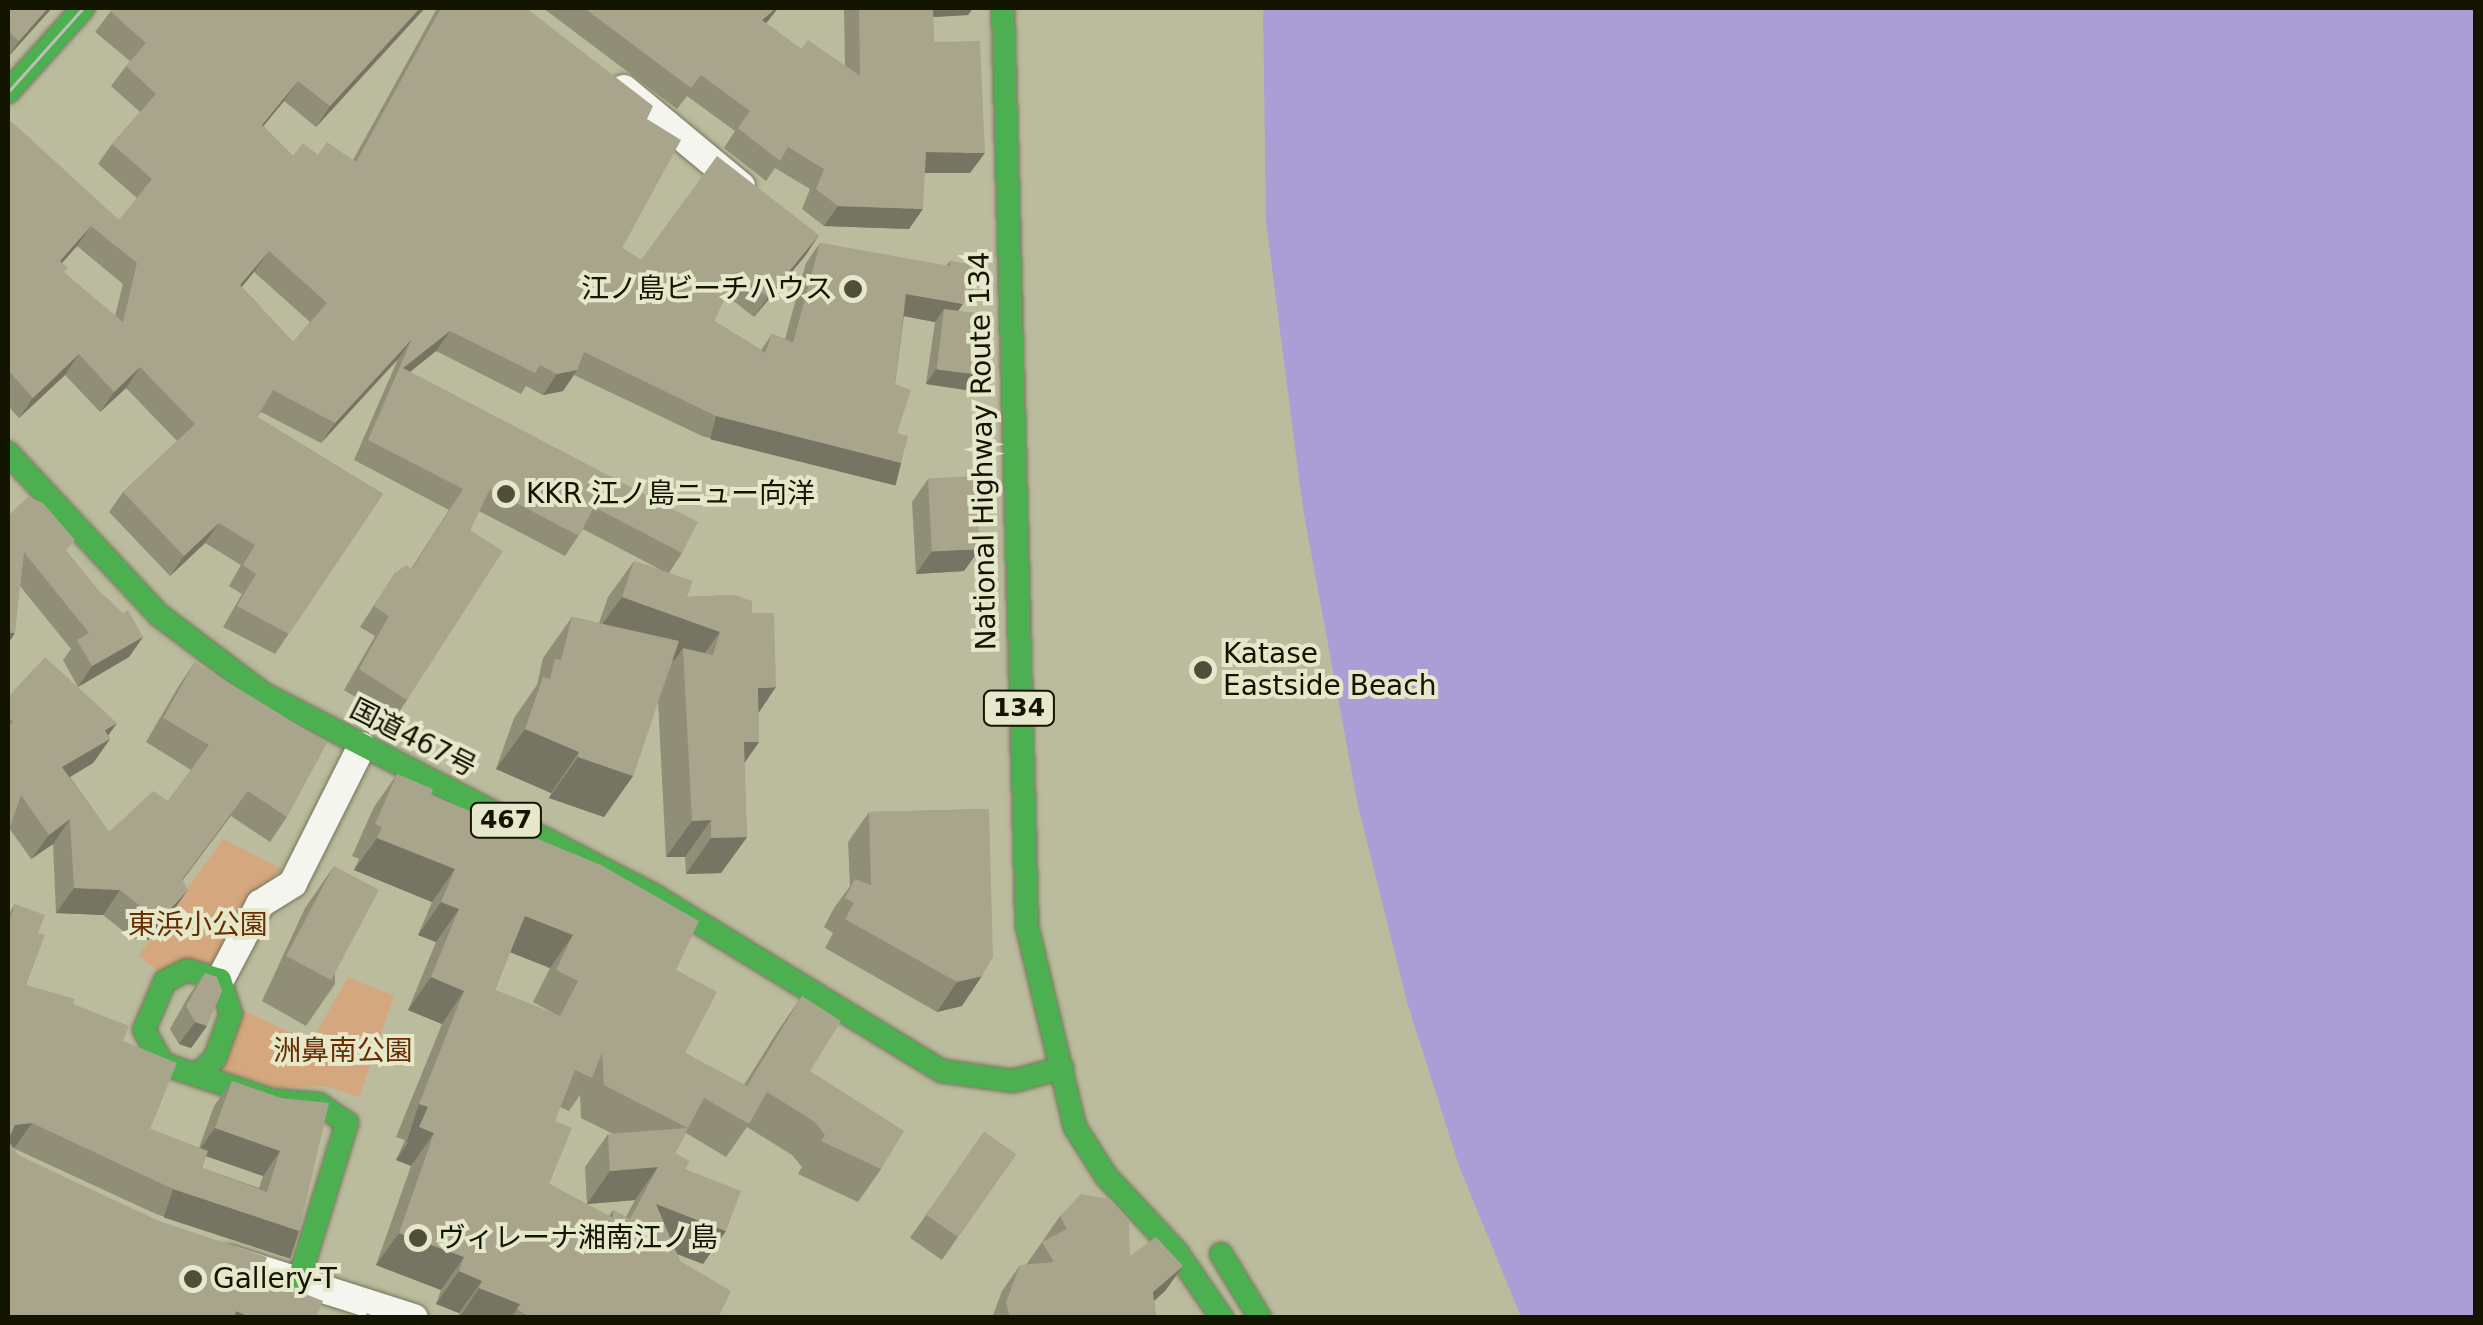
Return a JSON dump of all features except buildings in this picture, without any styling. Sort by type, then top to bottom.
[{"type":"main road","points":[[8,92],[83,8]]},
{"type":"main road","name":"National Highway Route 134","points":[[1003,8],[996,274],[1026,926],[1075,1128],[1106,1176],[1176,1252],[1220,1316]]},
{"type":"main road","name":"国道467号","points":[[8,453],[159,615],[205,655],[362,746],[655,896],[942,1071],[1014,1082],[1062,1068]]},
{"type":"main road","points":[[197,1075],[215,1058],[232,1014],[220,980],[187,970],[165,981],[144,1030],[163,1064],[272,1100],[318,1104],[348,1123],[298,1282]]},
{"type":"main road","name":"National Highway Route 134","points":[[1062,1068],[1102,1111]]},
{"type":"main road","points":[[1206,1236],[1260,1318]]},
{"type":"street","points":[[602,73],[756,200]]},
{"type":"street","points":[[220,980],[260,904],[292,883],[362,746]]},
{"type":"street","points":[[203,1250],[414,1318]]},
{"type":"green space","name":"東浜小公園","points":[[223,839],[282,869],[255,892],[215,963],[161,974],[139,955]]},
{"type":"green space","name":"洲鼻南公園","points":[[348,977],[394,996],[359,1097],[327,1086],[279,1088],[220,1070],[242,1010],[311,1042]]},
{"type":"shaded area","points":[[1263,8],[2475,8],[2475,1317],[1521,1317],[1459,1166],[1407,1002],[1358,806],[1303,509],[1266,222]]},
{"type":"tram line","points":[[8,92],[83,8]]},
{"type":"traffic: fast","points":[[8,92],[83,8]]},
{"type":"traffic: fast","points":[[1003,8],[1027,926],[1075,1127],[1106,1176],[1176,1251],[1222,1318]]},
{"type":"traffic: fast","points":[[8,453],[159,615],[264,694],[655,896],[942,1071],[1013,1081],[1062,1068]]},
{"type":"traffic: fast","points":[[197,1075],[215,1058],[231,1014],[220,980],[187,970],[165,981],[144,1030],[163,1064],[271,1100],[319,1104],[347,1123],[298,1282]]},
{"type":"traffic: fast","points":[[1221,1254],[1260,1318]]},
{"type":"place","name":"江ノ島ビーチハウス","points":[[853,289]]},
{"type":"place","name":"KKR 江ノ島ニュー向洋","points":[[506,494]]},
{"type":"place","name":"Katase Eastside Beach","points":[[1203,670]]},
{"type":"place","name":"ヴィレーナ湘南江ノ島","points":[[418,1238]]},
{"type":"place","name":"Gallery-T","points":[[193,1279]]}]
